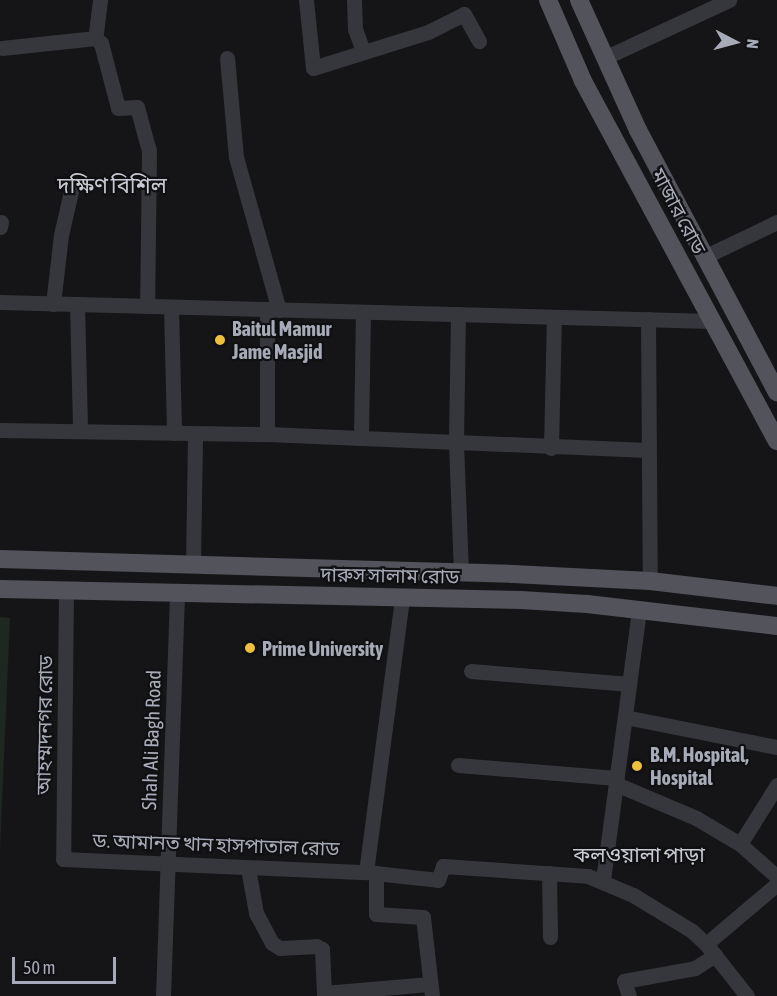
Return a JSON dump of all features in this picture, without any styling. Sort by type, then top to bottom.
[{"type":"main road","name":"মাজার রোড","points":[[548,0],[583,81],[777,441]]},
{"type":"main road","name":"মাজার রোড","points":[[579,0],[604,58],[705,256],[772,370],[777,392]]},
{"type":"main road","points":[[746,383],[772,370]]},
{"type":"main road","name":"দারুস সালাম রোড","points":[[0,559],[461,572],[650,581],[772,594]]},
{"type":"main road","points":[[185,564],[185,594]]},
{"type":"main road","name":"দারুস সালাম রোড","points":[[0,589],[587,604],[777,626]]},
{"type":"street","points":[[95,38],[100,0]]},
{"type":"street","points":[[306,0],[313,68],[428,32],[464,14],[479,41]]},
{"type":"street","points":[[354,0],[355,29],[363,51]]},
{"type":"street","points":[[604,58],[729,0]]},
{"type":"street","points":[[2,48],[95,38],[101,43],[118,108],[137,107],[143,120],[149,151],[147,306]]},
{"type":"street","points":[[227,58],[236,156],[273,309],[267,434]]},
{"type":"street","points":[[53,304],[61,236],[72,187]]},
{"type":"street","points":[[705,256],[777,222]]},
{"type":"street","points":[[0,302],[712,321]]},
{"type":"street","points":[[77,304],[80,430]]},
{"type":"street","points":[[171,307],[174,433]]},
{"type":"street","points":[[361,438],[363,312]]},
{"type":"street","points":[[458,314],[456,443],[461,572]]},
{"type":"street","points":[[551,448],[554,317]]},
{"type":"street","points":[[648,319],[647,450],[650,581]]},
{"type":"street","points":[[0,430],[267,434],[551,448],[647,450]]},
{"type":"street","points":[[185,564],[195,434]]},
{"type":"street","name":"আহম্মদনগর রোড","points":[[63,859],[66,591]]},
{"type":"street","name":"Shah Ali Bagh Road","points":[[163,996],[185,594]]},
{"type":"street","points":[[248,868],[256,913],[272,943],[280,948],[316,946],[322,949],[324,993],[431,990],[423,917],[376,914],[371,872],[402,598]]},
{"type":"street","points":[[603,880],[639,609]]},
{"type":"street","points":[[471,671],[629,684]]},
{"type":"street","points":[[625,717],[777,747]]},
{"type":"street","points":[[458,765],[616,781],[660,800],[740,844],[777,877]]},
{"type":"street","points":[[740,844],[777,784]]},
{"type":"street","name":"ড. আমানত খান হাসপাতাল রোড","points":[[63,859],[371,872],[438,880],[443,867],[549,873]]},
{"type":"street","points":[[550,937],[549,873],[603,880],[660,910],[711,949],[747,996]]},
{"type":"street","points":[[629,996],[624,981],[695,968],[711,949],[777,884]]},
{"type":"shaded area","points":[[0,617],[10,618],[0,850]]},
{"type":"place","name":"Baitul Mamur Jame Masjid","points":[[220,340]]},
{"type":"place","name":"Prime University","points":[[250,648]]},
{"type":"place","name":"B.M. Hospital, Hospital","points":[[637,766]]},
{"type":"district","name":"দক্ষিণ বিশিল","points":[[112,186]]},
{"type":"district","name":"কলওয়ালা পাড়া","points":[[639,854]]}]
